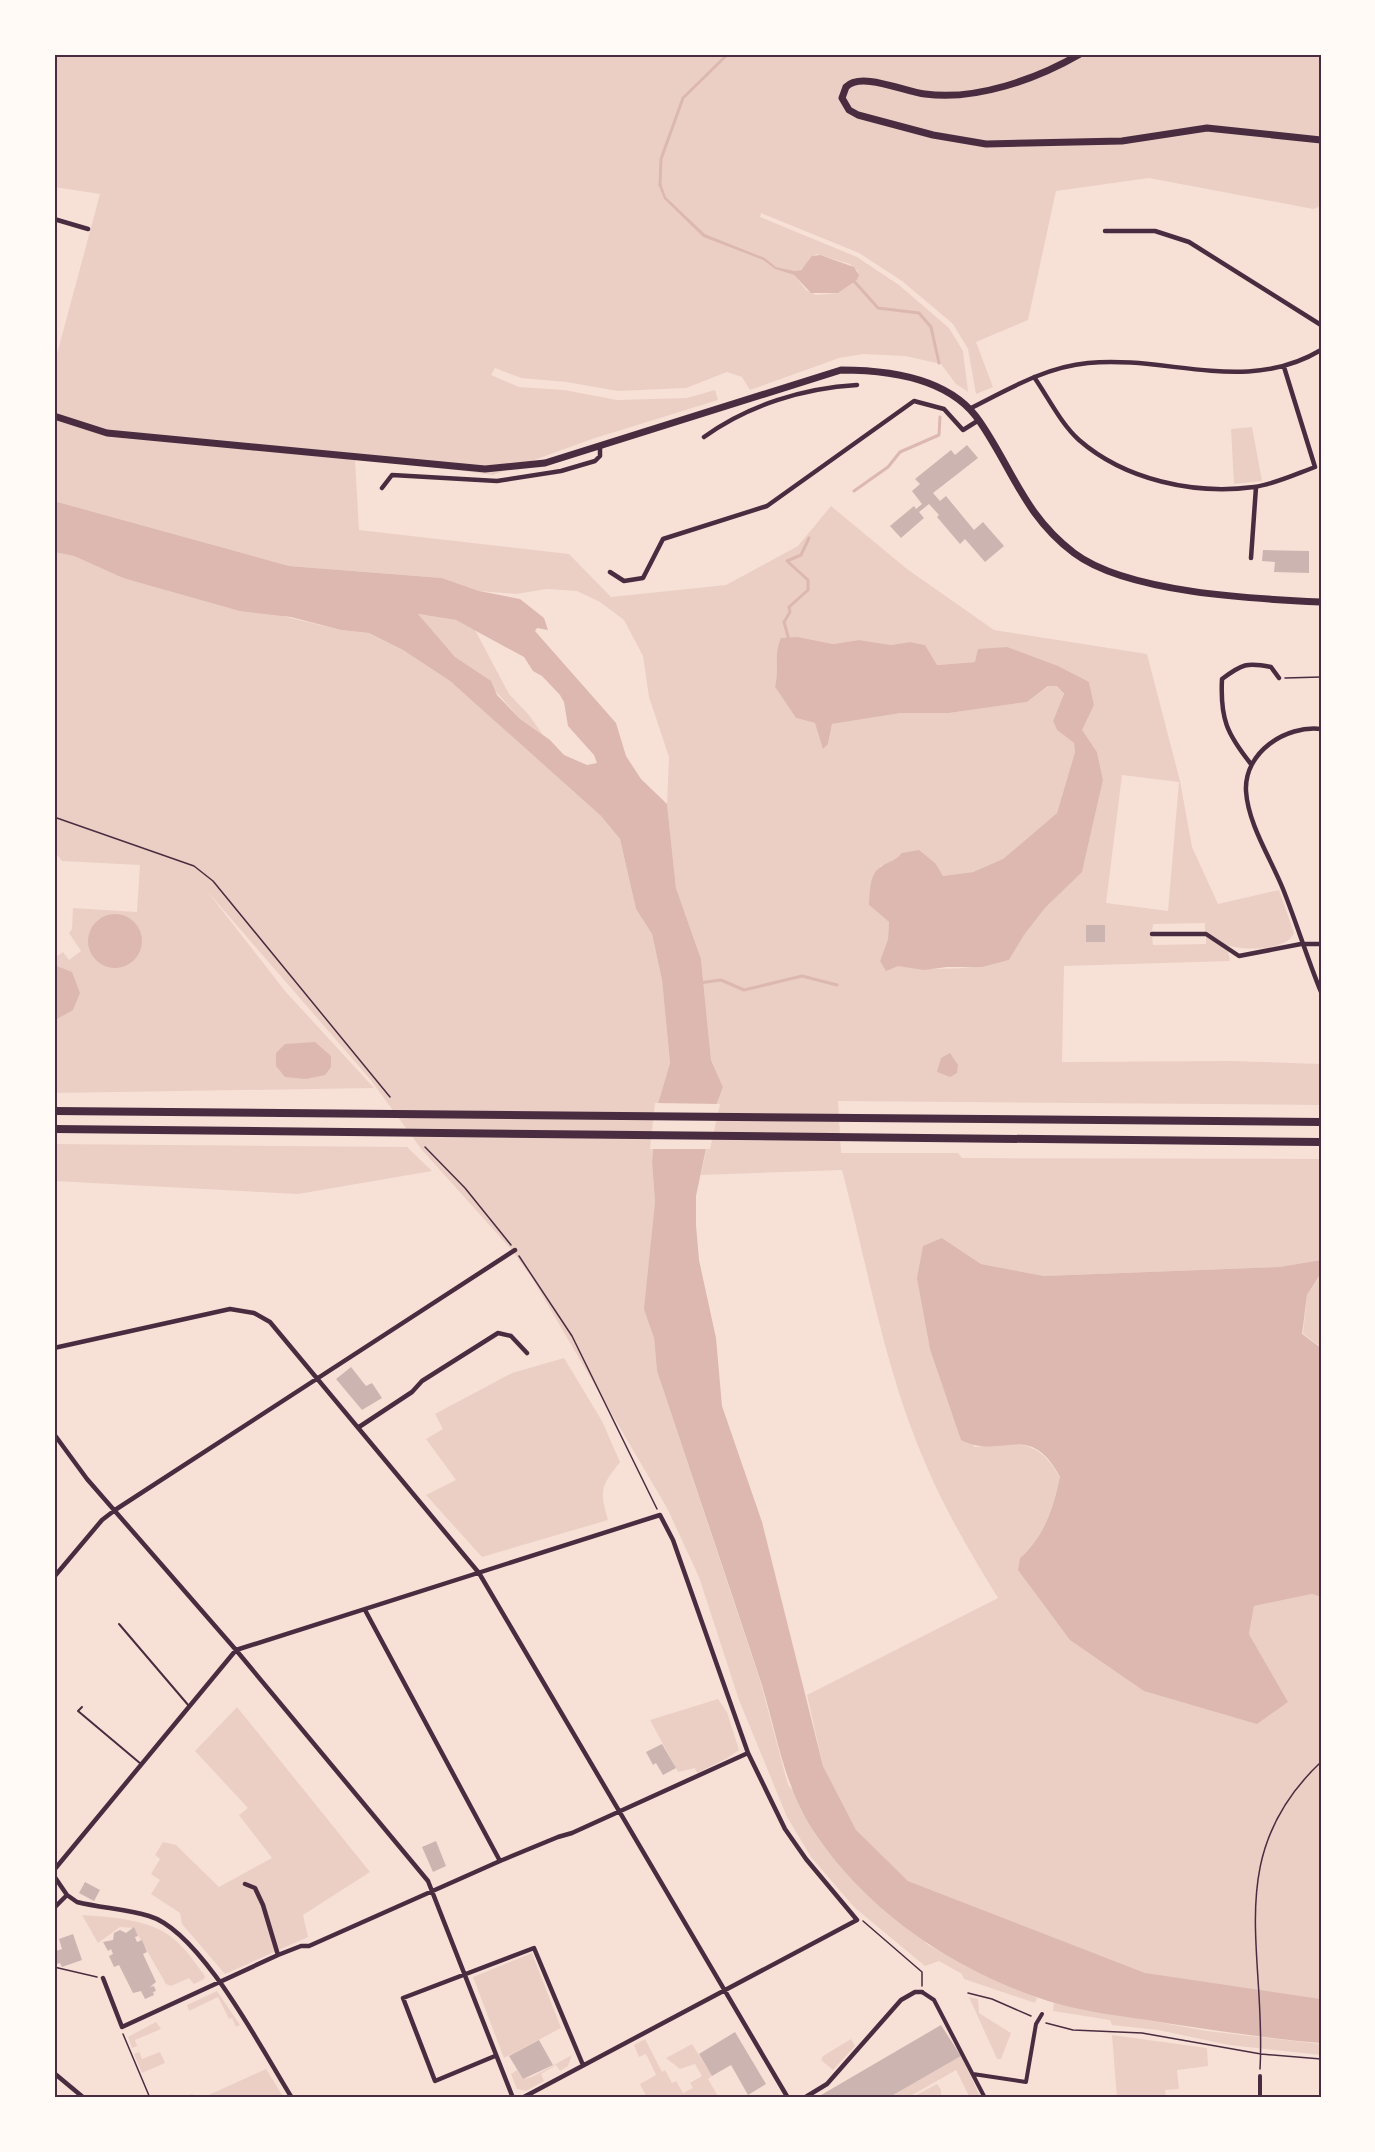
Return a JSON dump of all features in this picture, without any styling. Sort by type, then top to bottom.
[{"type":"highway","points":[[54,1110],[1321,1122]]},
{"type":"highway","points":[[54,1129],[1321,1142]]},
{"type":"main road","points":[[1080,54],[1025,79],[970,93],[935,95],[858,80],[846,87],[842,98],[846,107],[858,115],[933,135],[986,144],[1122,141],[1207,128],[1321,140]]},
{"type":"main road","points":[[54,416],[107,433],[484,469],[545,463],[600,448],[841,370],[873,370],[909,377],[941,389],[969,409],[979,420],[1009,476],[1037,518],[1074,553],[1102,570],[1193,591],[1265,599],[1321,602]]},
{"type":"street","points":[[54,219],[88,229]]},
{"type":"street","points":[[1105,231],[1155,231],[1190,242],[1321,325]]},
{"type":"street","points":[[969,409],[1034,377],[1066,365],[1090,363],[1252,373],[1284,368],[1321,350]]},
{"type":"street","points":[[1034,377],[1077,438],[1106,461],[1135,474],[1177,484],[1215,489],[1256,486],[1318,467],[1284,368]]},
{"type":"street","points":[[704,437],[747,410],[824,387],[857,385]]},
{"type":"street","points":[[610,572],[624,581],[643,578],[663,539],[767,506],[914,401],[944,409],[963,430],[979,420]]},
{"type":"street","points":[[737,404],[747,410]]},
{"type":"street","points":[[382,488],[392,475],[497,481],[561,471],[595,461],[600,456],[600,448]]},
{"type":"street","points":[[1251,558],[1256,486]]},
{"type":"street","points":[[1251,764],[1228,735],[1221,696],[1222,679],[1241,665],[1255,663],[1271,667],[1278,678]]},
{"type":"street","points":[[1321,729],[1311,728],[1278,736],[1251,764],[1246,790],[1251,813],[1300,933],[1301,944],[1321,992]]},
{"type":"street","points":[[1152,934],[1206,934],[1239,956],[1301,944],[1321,944]]},
{"type":"street","points":[[54,1577],[102,1520],[115,1510],[515,1250]]},
{"type":"street","points":[[54,1348],[230,1309],[254,1313],[270,1322],[319,1378],[479,1573],[788,2098]]},
{"type":"street","points":[[359,1427],[412,1392],[422,1381],[498,1334],[511,1336],[522,1345],[527,1353]]},
{"type":"street","points":[[54,1434],[87,1479],[236,1650],[428,1881],[513,2098]]},
{"type":"street","points":[[54,1870],[236,1650],[660,1515],[673,1540],[748,1753],[785,1829],[806,1859],[857,1920],[725,1993],[522,2098]]},
{"type":"street","points":[[365,1610],[500,1861]]},
{"type":"street","points":[[103,1978],[122,2027],[278,1955],[301,1946],[309,1946],[500,1861],[572,1833],[748,1753]]},
{"type":"street","points":[[54,1876],[67,1895],[77,1902],[150,1916],[180,1934],[219,1982],[292,2098]]},
{"type":"street","points":[[245,1884],[255,1888],[263,1905],[278,1955]]},
{"type":"street","points":[[54,1908],[67,1895]]},
{"type":"street","points":[[495,2056],[435,2081],[403,1998],[464,1977],[534,1948],[583,2065]]},
{"type":"street","points":[[804,2098],[827,2084],[901,2000],[915,1992],[922,1992],[934,2000],[985,2098]]},
{"type":"street","points":[[973,2074],[1026,2082],[1042,2014]]},
{"type":"street","points":[[54,2073],[84,2098]]},
{"type":"street","points":[[1260,2076],[1260,2098]]},
{"type":"lane","points":[[118,1624],[189,1706]]},
{"type":"lane","points":[[82,1707],[78,1711],[141,1764]]},
{"type":"path","points":[[1278,678],[1321,677]]},
{"type":"path","points":[[54,818],[194,866],[213,881],[390,1097]]},
{"type":"path","points":[[425,1147],[465,1188],[515,1250],[572,1336],[601,1390],[660,1515]]},
{"type":"path","points":[[1260,2076],[1261,2050],[1254,1935],[1258,1877],[1268,1841],[1285,1806],[1321,1762]]},
{"type":"path","points":[[857,1920],[862,1920],[922,1972],[922,1992]]},
{"type":"path","points":[[54,1967],[103,1978]]},
{"type":"path","points":[[968,1993],[992,1999],[1039,2020],[1072,2030],[1142,2033],[1261,2054],[1321,2059]]},
{"type":"path","points":[[122,2027],[123,2035],[150,2098]]},
{"type":"shaded area","points":[[54,54],[1321,54],[1321,206],[1313,209],[1149,178],[1056,191],[1028,320],[976,342],[993,387],[976,394],[968,349],[953,324],[902,281],[859,253],[761,213],[760,217],[857,257],[899,285],[949,328],[963,351],[968,392],[956,384],[941,364],[905,356],[863,354],[839,358],[750,390],[742,377],[727,372],[686,388],[618,391],[566,382],[521,378],[495,368],[491,375],[519,387],[564,390],[617,400],[687,398],[715,390],[718,400],[592,439],[493,475],[267,445],[355,460],[359,530],[569,554],[611,597],[726,585],[798,546],[831,506],[907,569],[994,630],[1147,654],[1180,781],[1192,847],[1218,904],[1279,890],[1294,933],[1283,943],[1264,948],[1253,949],[1227,945],[1230,961],[1064,966],[1062,1062],[1231,1061],[1321,1064],[1321,1105],[838,1101],[841,1153],[958,1153],[962,1158],[1321,1159],[1321,1260],[1279,1267],[1044,1276],[981,1264],[942,1238],[974,1447],[1014,1444],[1034,1449],[1043,1455],[1060,1478],[1042,1531],[1029,1550],[1020,1558],[1288,1702],[1249,1634],[1254,1606],[1312,1594],[1321,1597],[1321,1999],[1145,1974],[908,1881],[856,1831],[823,1766],[807,1695],[998,1598],[950,1516],[912,1430],[888,1357],[842,1170],[701,1175],[714,1111],[723,1087],[711,1060],[701,959],[676,888],[667,804],[669,757],[649,697],[643,656],[624,620],[600,602],[577,591],[547,589],[516,594],[479,591],[442,578],[289,566],[54,501],[54,365],[100,194],[54,187]],"holes":[[[661,183],[666,197],[705,234],[765,258],[776,267],[795,271],[800,270],[816,254],[850,264],[858,271],[857,280],[838,293],[816,295],[806,290],[794,275],[775,269],[763,260],[703,237],[664,199],[658,184]],[[798,637],[833,644],[859,640],[891,645],[910,642],[925,645],[936,665],[975,662],[1089,682],[1094,705],[1081,730],[1097,752],[1103,780],[1082,871],[1045,908],[1024,935],[1009,960],[944,969],[912,967],[880,961],[888,939],[889,922],[869,905],[880,866],[895,861],[936,864],[943,876],[973,872],[1003,859],[1057,813],[1075,752],[1074,743],[1057,730],[1053,721],[1064,695],[1057,686],[1049,686],[1027,702],[949,713],[901,713],[832,724],[828,744],[815,723],[796,718],[775,687],[779,672]],[[1122,775],[1179,782],[1168,911],[1106,903]],[[1205,923],[1205,932],[1152,932],[1153,924]],[[1152,936],[1206,936],[1206,944],[1153,945]]]},
{"type":"shaded area","points":[[661,183],[666,197],[705,234],[765,258],[776,267],[795,271],[801,270],[812,256],[820,255],[854,267],[859,275],[857,280],[838,293],[811,293],[794,275],[775,269],[763,260],[703,237],[664,199],[658,184]]},
{"type":"shaded area","points":[[1252,427],[1262,481],[1234,484],[1231,429]]},
{"type":"shaded area","points":[[54,501],[289,566],[442,578],[479,591],[520,599],[544,618],[548,630],[537,628],[535,631],[616,723],[626,756],[641,779],[667,804],[676,888],[701,959],[711,1060],[723,1087],[714,1111],[696,1196],[699,1260],[716,1338],[722,1406],[762,1522],[823,1766],[856,1830],[908,1881],[1145,1973],[1321,1999],[1321,2043],[1234,2033],[1097,2012],[1048,2001],[980,1973],[917,1936],[888,1914],[837,1862],[804,1815],[788,1778],[760,1679],[657,1371],[654,1338],[644,1309],[655,1202],[652,1162],[657,1107],[670,1063],[662,980],[652,934],[636,909],[620,839],[601,816],[450,681],[403,650],[369,633],[341,630],[291,617],[240,611],[123,578],[74,556],[54,552]],"holes":[[[418,614],[456,620],[524,657],[533,671],[542,676],[560,695],[564,702],[568,726],[594,755],[597,763],[587,765],[564,755],[550,740],[520,719],[497,695],[491,681],[455,657]]]},
{"type":"shaded area","points":[[54,552],[74,556],[123,578],[341,630],[369,633],[403,650],[450,681],[601,816],[620,839],[636,909],[652,934],[662,980],[670,1063],[657,1107],[652,1162],[655,1202],[645,1309],[654,1338],[657,1371],[760,1680],[788,1785],[928,1945],[1037,1998],[1035,2003],[964,1979],[962,1974],[939,1961],[925,1966],[854,1907],[811,1857],[787,1817],[739,1700],[699,1577],[667,1508],[532,1278],[511,1249],[422,1150],[370,1079],[207,891],[285,991],[374,1088],[54,1093],[54,958],[63,952],[69,960],[81,951],[69,933],[72,929],[73,908],[137,912],[140,865],[62,861],[54,851]]},
{"type":"shaded area","points":[[417,614],[456,620],[475,630],[509,694],[529,715],[543,735],[520,719],[491,686],[455,657]]},
{"type":"shaded area","points":[[798,637],[833,644],[859,640],[891,645],[910,642],[925,645],[937,665],[975,662],[978,649],[1007,647],[1058,666],[1089,682],[1094,705],[1082,730],[1097,752],[1103,780],[1082,872],[1045,908],[1024,935],[1009,960],[982,967],[947,967],[924,970],[898,966],[886,971],[880,961],[888,939],[889,922],[869,905],[871,883],[875,873],[882,866],[902,853],[919,850],[936,864],[943,876],[973,872],[1003,859],[1057,813],[1075,752],[1074,743],[1057,730],[1053,721],[1064,694],[1057,686],[1048,686],[1027,702],[949,713],[901,713],[832,724],[828,744],[823,749],[815,723],[796,718],[775,687],[777,651],[781,638]]},
{"type":"shaded area","points":[[115,914],[125,916],[134,922],[140,931],[142,941],[140,951],[134,960],[125,966],[115,968],[105,966],[96,960],[90,951],[88,941],[90,931],[96,922],[105,916]]},
{"type":"shaded area","points":[[54,965],[72,972],[80,993],[73,1010],[57,1019],[54,1019]]},
{"type":"shaded area","points":[[315,1042],[331,1056],[331,1067],[325,1075],[306,1079],[285,1077],[276,1066],[276,1053],[285,1044]]},
{"type":"shaded area","points":[[950,1053],[958,1065],[957,1073],[950,1077],[937,1072],[941,1058]]},
{"type":"shaded area","points":[[54,1144],[407,1147],[432,1171],[298,1194],[54,1181]]},
{"type":"shaded area","points":[[942,1238],[981,1264],[1044,1276],[1279,1267],[1321,1260],[1321,1273],[1307,1295],[1302,1334],[1321,1348],[1321,1597],[1312,1594],[1254,1606],[1249,1634],[1288,1702],[1257,1724],[1144,1691],[1070,1640],[1018,1570],[1020,1558],[1036,1540],[1047,1521],[1060,1477],[1049,1460],[1037,1450],[1026,1445],[976,1445],[961,1440],[930,1349],[917,1278],[923,1246]]},
{"type":"shaded area","points":[[1321,1274],[1321,1347],[1303,1334],[1307,1295]]},
{"type":"shaded area","points":[[564,1358],[602,1421],[620,1462],[605,1483],[603,1501],[608,1520],[482,1557],[426,1495],[456,1480],[426,1439],[443,1429],[435,1414],[512,1373]]},
{"type":"shaded area","points":[[718,1699],[727,1712],[739,1750],[697,1773],[695,1768],[678,1772],[650,1720]]},
{"type":"shaded area","points":[[237,1707],[370,1872],[303,1915],[308,1937],[225,1974],[182,1924],[180,1913],[151,1894],[160,1880],[151,1874],[160,1859],[155,1855],[163,1842],[176,1845],[219,1887],[272,1858],[239,1815],[248,1808],[195,1751]]},
{"type":"shaded area","points":[[82,1915],[131,1920],[166,1933],[187,1953],[205,1976],[204,1979],[194,1984],[189,1978],[171,1986],[166,1984],[134,1928],[120,1927],[98,1943]]},
{"type":"shaded area","points":[[532,1953],[561,2028],[504,2058],[473,1977]]},
{"type":"shaded area","points":[[217,1991],[240,2025],[236,2027],[232,2018],[229,2019],[218,1997],[189,2011],[187,2005]]},
{"type":"shaded area","points":[[969,1997],[978,1999],[979,2013],[1011,2033],[1001,2059],[997,2059]]},
{"type":"shaded area","points":[[1054,2003],[1207,2031],[1321,2044],[1321,2055],[1229,2045],[1158,2030],[1112,2025],[1110,2020],[1053,2011]]},
{"type":"shaded area","points":[[156,2022],[161,2029],[135,2040],[142,2059],[160,2052],[165,2063],[142,2073],[134,2054],[139,2052],[137,2046],[132,2048],[128,2037]]},
{"type":"shaded area","points":[[1112,2035],[1207,2048],[1208,2066],[1177,2070],[1179,2089],[1165,2090],[1166,2098],[1117,2098]]},
{"type":"shaded area","points":[[645,2039],[662,2072],[665,2070],[672,2083],[676,2081],[683,2093],[693,2088],[690,2083],[702,2076],[695,2064],[680,2069],[666,2058],[692,2044],[712,2076],[708,2079],[719,2098],[647,2098],[640,2084],[656,2075],[646,2054],[639,2057],[634,2045]]},
{"type":"shaded area","points":[[851,2039],[855,2046],[833,2070],[821,2060],[823,2056]]},
{"type":"shaded area","points":[[572,2055],[568,2066],[560,2071],[556,2065],[541,2074],[544,2081],[526,2091],[517,2089],[511,2074],[517,2070],[523,2079],[532,2077]]},
{"type":"shaded area","points":[[961,2056],[981,2098],[970,2098],[956,2070],[907,2098],[888,2098]]},
{"type":"shaded area","points":[[266,2069],[284,2098],[202,2098]]},
{"type":"shaded area","points":[[937,2084],[941,2090],[941,2098],[911,2098]]},
{"type":"shaded area","points":[[192,2094],[202,2098],[180,2098]]},
{"type":"pier","points":[[655,1103],[720,1104],[710,1149],[650,1149]]},
{"type":"building","points":[[967,445],[978,458],[933,493],[940,501],[946,496],[974,530],[983,522],[1004,546],[985,562],[965,539],[960,544],[929,504],[919,512],[924,518],[901,538],[890,526],[914,506],[916,509],[922,504],[912,491],[920,484],[915,479],[951,450],[955,455]]},
{"type":"building","points":[[1263,550],[1309,551],[1309,573],[1274,572],[1275,562],[1262,561]]},
{"type":"building","points":[[1086,925],[1105,925],[1105,942],[1086,942]]},
{"type":"building","points":[[351,1367],[366,1386],[372,1383],[382,1398],[362,1410],[336,1379]]},
{"type":"building","points":[[662,1744],[676,1768],[663,1775],[656,1763],[653,1765],[646,1752]]},
{"type":"building","points":[[436,1841],[446,1866],[433,1872],[422,1847]]},
{"type":"building","points":[[85,1882],[100,1890],[94,1901],[79,1893]]},
{"type":"building","points":[[134,1927],[138,1936],[135,1937],[137,1942],[142,1940],[147,1952],[143,1954],[156,1982],[150,1987],[154,1986],[156,1991],[153,1992],[154,1995],[145,1999],[141,1991],[133,1993],[119,1965],[114,1967],[109,1956],[113,1954],[111,1949],[108,1951],[103,1942],[113,1940],[114,1933],[120,1930],[126,1933]]},
{"type":"building","points":[[73,1934],[82,1960],[62,1967],[60,1963],[54,1965],[56,1951],[62,1949],[59,1939]]},
{"type":"building","points":[[941,2025],[961,2056],[888,2098],[816,2098]]},
{"type":"building","points":[[735,2032],[766,2084],[748,2095],[731,2065],[712,2076],[699,2054]]},
{"type":"building","points":[[539,2040],[553,2065],[523,2079],[509,2056]]},
{"type":"waterway","points":[[660,185],[661,159],[683,98],[728,54]]},
{"type":"waterway","points":[[853,280],[878,308],[919,313],[931,327],[939,363]]},
{"type":"waterway","points":[[854,491],[888,467],[900,452],[939,435],[940,417]]},
{"type":"waterway","points":[[789,640],[784,622],[790,612],[789,607],[808,590],[808,580],[787,561],[801,555],[809,538]]},
{"type":"waterway","points":[[699,983],[721,980],[744,990],[802,976],[837,985]]}]
